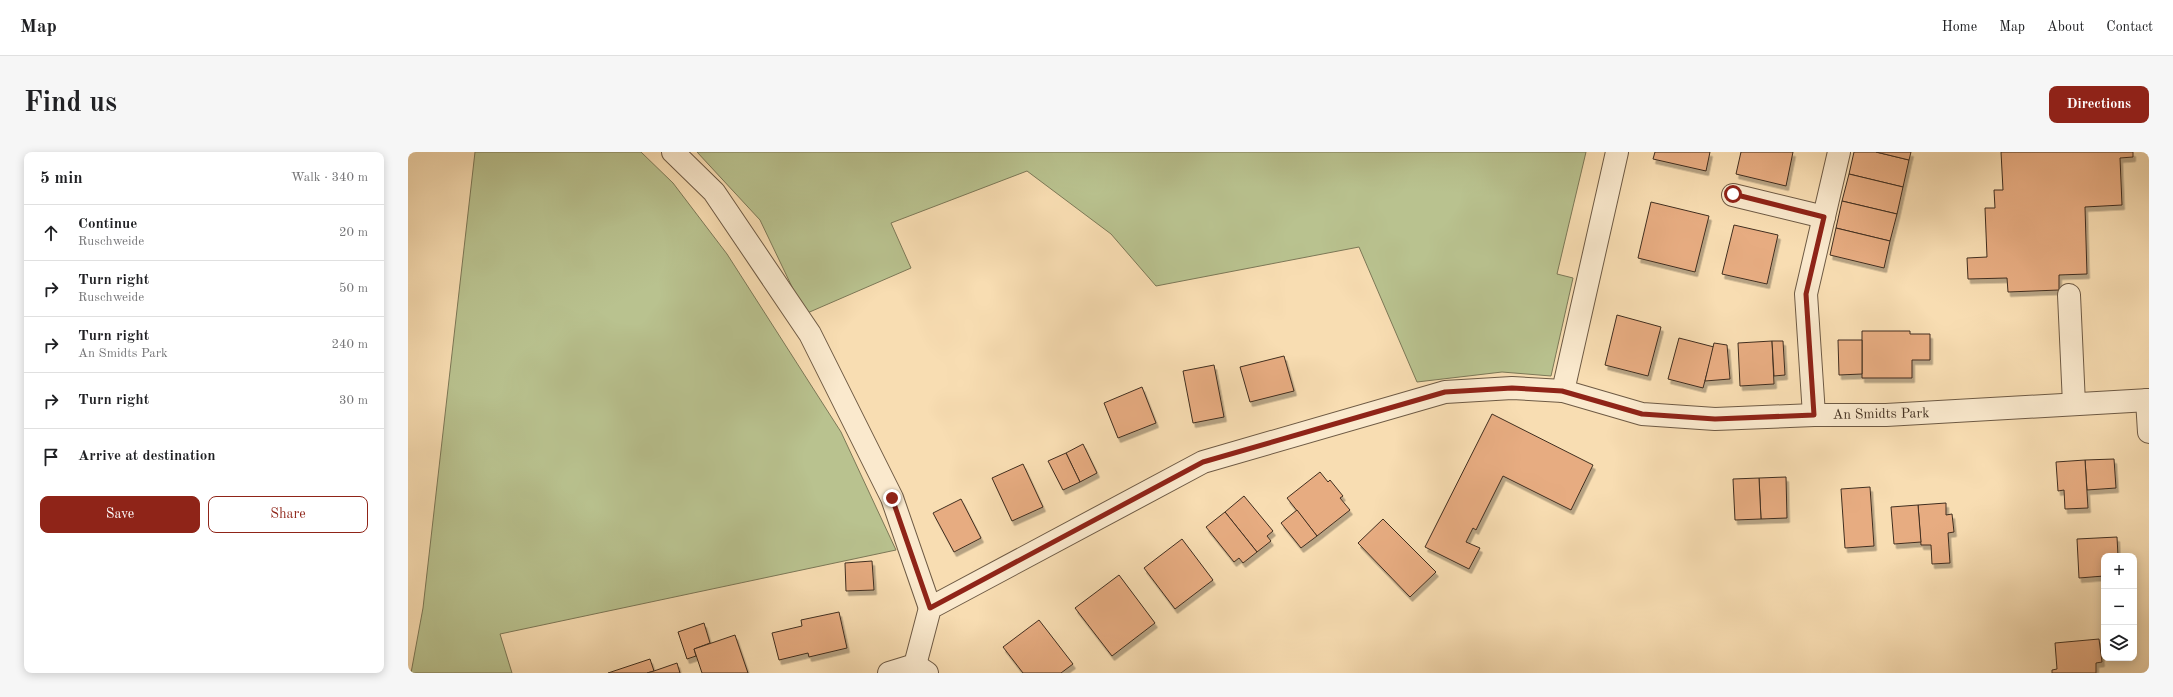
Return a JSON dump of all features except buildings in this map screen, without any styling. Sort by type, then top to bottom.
[{"type":"street","points":[[672,152],[714,192],[810,334],[892,498],[930,608],[921,669],[889,673]]},
{"type":"street","points":[[1562,391],[1617,152]]},
{"type":"street","points":[[1814,415],[1806,294],[1839,152]]},
{"type":"street","points":[[1733,194],[1824,217]]},
{"type":"street","points":[[2069,295],[2074,404]]},
{"type":"street","name":"An Smidts Park","points":[[930,608],[1203,462],[1445,392],[1512,388],[1562,391],[1642,414],[1715,419],[1814,415],[1886,415],[2148,400]]},
{"type":"street","points":[[2148,400],[2149,432]]},
{"type":"green space","points":[[475,152],[641,152],[673,183],[727,254],[841,432],[896,550],[500,634],[512,673],[411,673],[423,608]]},
{"type":"green space","points":[[697,152],[1586,152],[1557,274],[1573,278],[1551,376],[1502,372],[1417,382],[1359,247],[1156,286],[1111,234],[1027,171],[891,223],[911,268],[805,314],[760,220]]},
{"type":"route","points":[[892,498],[930,608],[1203,462],[1445,392],[1512,388],[1562,391],[1642,414],[1715,419],[1814,415],[1806,294],[1824,217],[1733,194]]}]
